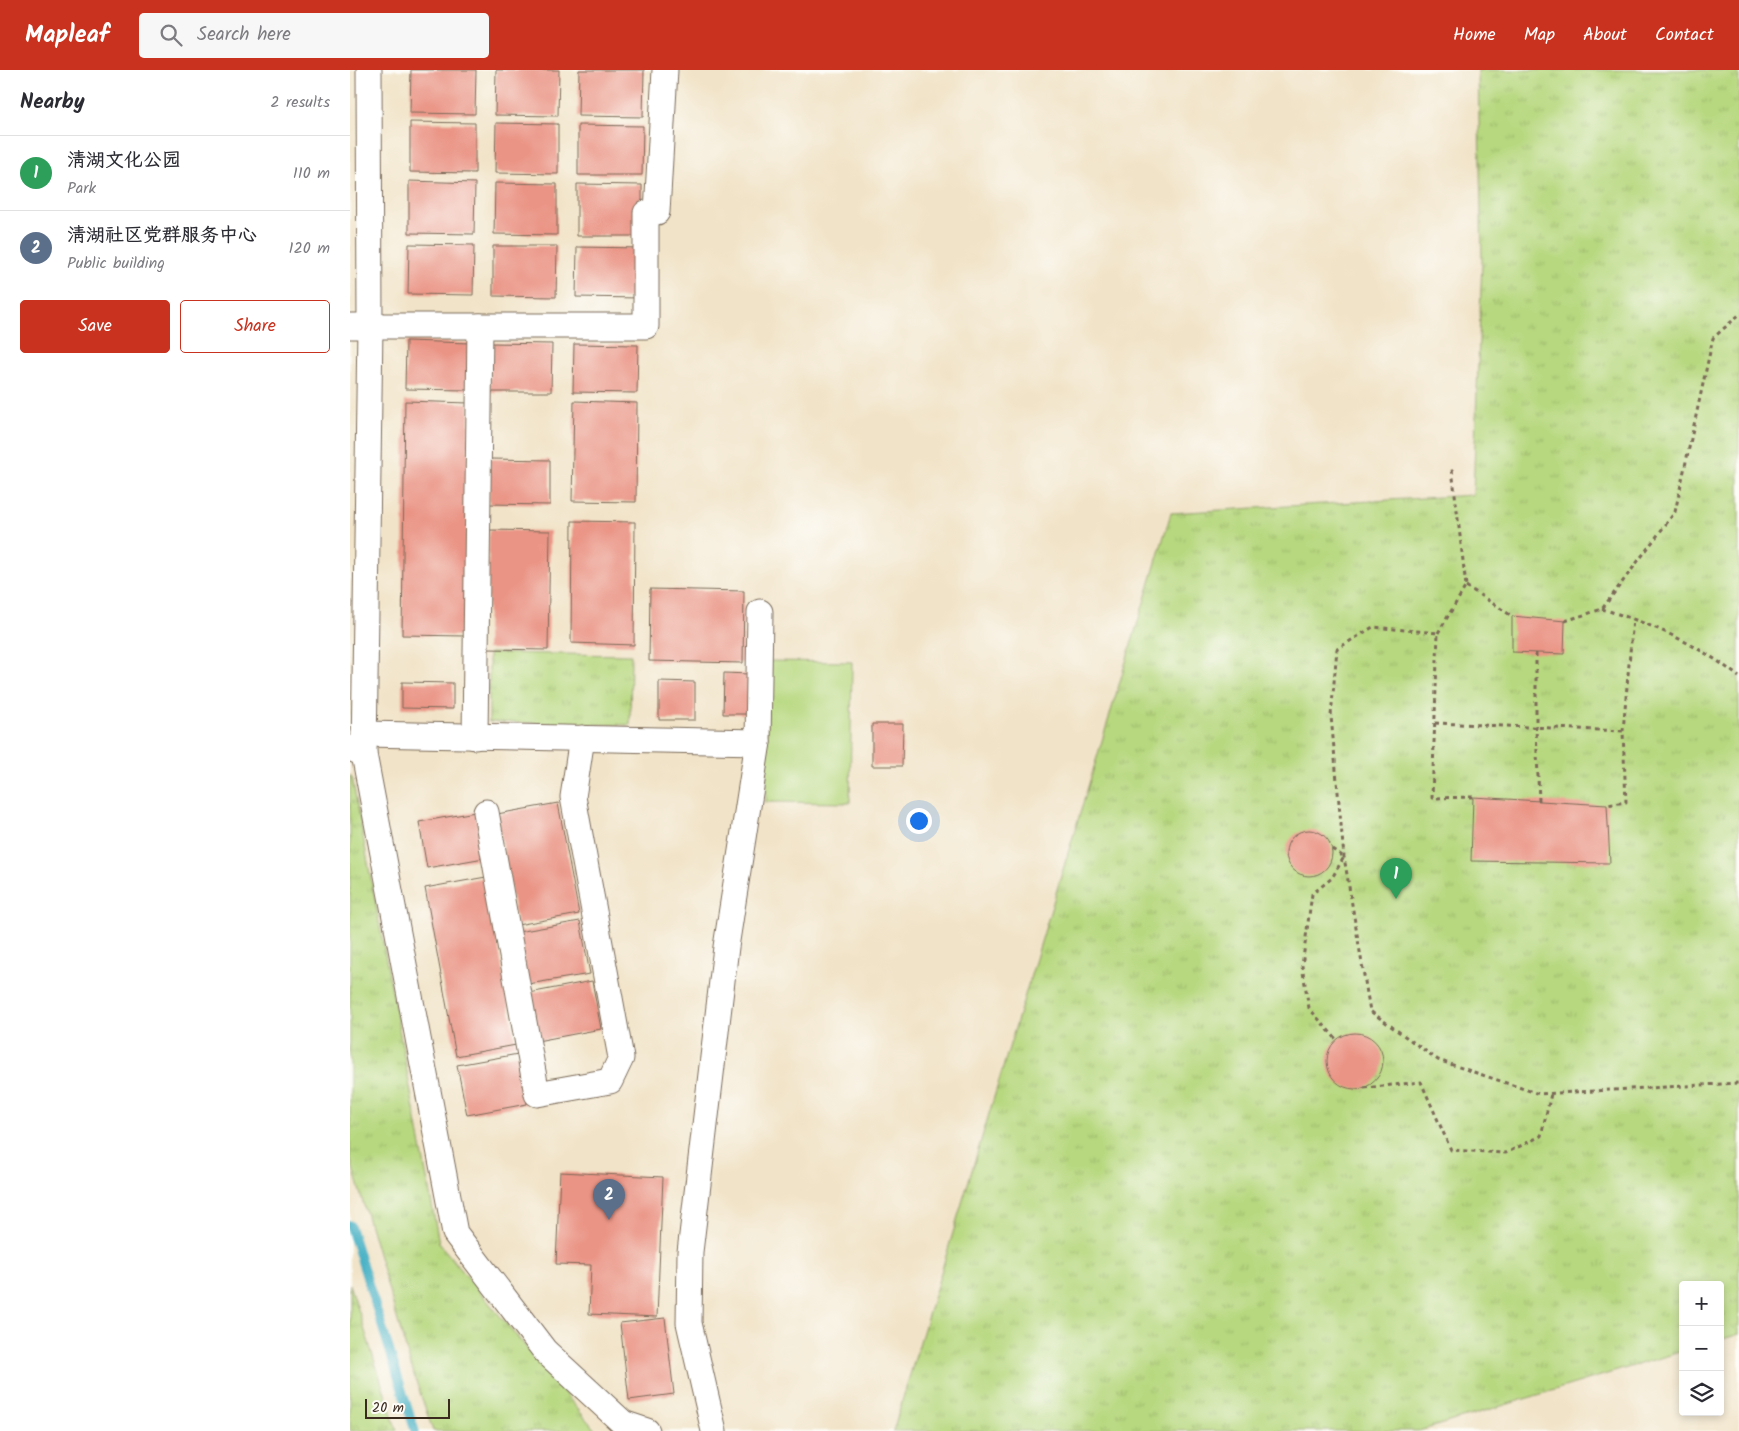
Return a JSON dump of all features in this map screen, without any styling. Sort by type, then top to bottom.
[{"type":"street","points":[[369,70],[360,326],[359,745],[455,1234],[545,1352],[625,1427],[647,1431]]},
{"type":"street","points":[[360,326],[646,326],[646,213],[657,212],[665,70]]},
{"type":"street","points":[[475,737],[480,326]]},
{"type":"street","points":[[714,1431],[689,1323],[690,1252],[726,947],[758,742],[760,612]]},
{"type":"street","points":[[359,745],[475,737],[758,742]]},
{"type":"street","points":[[486,812],[537,1094],[610,1081],[621,1058],[573,797],[582,738]]},
{"type":"path","points":[[1602,609],[1675,512],[1712,338],[1739,315]]},
{"type":"path","points":[[1452,469],[1466,586],[1438,633],[1432,798],[1473,797]]},
{"type":"path","points":[[1466,586],[1512,616]]},
{"type":"path","points":[[1565,621],[1602,609],[1633,618],[1677,638],[1739,677]]},
{"type":"path","points":[[1607,805],[1626,802],[1623,731],[1633,618]]},
{"type":"path","points":[[1438,633],[1373,627],[1336,649],[1331,716],[1344,857],[1370,1011],[1438,1060],[1539,1094],[1739,1083]]},
{"type":"path","points":[[1536,653],[1536,728],[1539,800]]},
{"type":"path","points":[[1435,723],[1623,731]]},
{"type":"path","points":[[1332,849],[1344,857]]},
{"type":"path","points":[[1336,1039],[1309,1008],[1302,966],[1312,894],[1332,878],[1344,857]]},
{"type":"path","points":[[1364,1088],[1421,1082],[1451,1150],[1506,1153],[1541,1136],[1551,1094]]},
{"type":"green space","points":[[1478,70],[1739,70],[1739,1334],[1724,1339],[1724,1281],[1679,1281],[1679,1352],[1419,1431],[893,1431],[1171,513],[1473,495],[1482,262]]},
{"type":"green space","points":[[489,653],[631,655],[630,725],[489,722]]},
{"type":"green space","points":[[768,661],[852,662],[850,803],[766,802]]},
{"type":"green space","points":[[350,775],[352,777],[439,1243],[596,1431],[433,1431],[411,1366],[350,1158]]},
{"type":"green space","points":[[350,1284],[397,1431],[350,1431]]},
{"type":"building","points":[[411,70],[476,70],[475,114],[410,113]]},
{"type":"building","points":[[496,70],[559,70],[558,116],[495,115]]},
{"type":"building","points":[[579,70],[644,70],[643,117],[578,116]]},
{"type":"building","points":[[410,122],[475,123],[475,173],[410,172]]},
{"type":"building","points":[[496,123],[558,124],[558,174],[495,173]]},
{"type":"building","points":[[578,125],[643,126],[642,175],[578,175]]},
{"type":"building","points":[[409,181],[475,183],[474,234],[409,233]]},
{"type":"building","points":[[495,183],[557,184],[557,235],[494,234]]},
{"type":"building","points":[[577,184],[642,185],[642,236],[577,236]]},
{"type":"building","points":[[409,244],[474,245],[473,295],[408,294]]},
{"type":"building","points":[[493,246],[557,246],[556,297],[493,296]]},
{"type":"building","points":[[577,247],[642,248],[641,298],[576,297]]},
{"type":"building","points":[[406,341],[470,343],[469,390],[405,389]]},
{"type":"building","points":[[491,343],[552,344],[551,392],[490,392]]},
{"type":"building","points":[[574,344],[638,345],[637,393],[573,392]]},
{"type":"building","points":[[405,401],[469,403],[466,636],[402,635]]},
{"type":"building","points":[[574,401],[637,403],[636,502],[572,501]]},
{"type":"building","points":[[490,459],[550,460],[550,505],[489,504]]},
{"type":"building","points":[[572,521],[635,522],[634,645],[571,643]]},
{"type":"building","points":[[489,530],[550,531],[548,650],[487,649]]},
{"type":"building","points":[[650,589],[744,591],[743,663],[649,661]]},
{"type":"building","points":[[1512,616],[1565,621],[1564,654],[1512,652]]},
{"type":"building","points":[[724,673],[749,674],[749,714],[723,714]]},
{"type":"building","points":[[659,681],[695,682],[695,720],[659,720]]},
{"type":"building","points":[[402,682],[453,683],[453,709],[402,708]]},
{"type":"building","points":[[872,724],[903,724],[902,766],[872,766]]},
{"type":"building","points":[[1473,797],[1607,805],[1610,863],[1471,861]]},
{"type":"building","points":[[558,803],[579,914],[517,925],[497,814]]},
{"type":"building","points":[[475,812],[484,858],[427,868],[419,822]]},
{"type":"building","points":[[1314,830],[1326,836],[1331,844],[1331,862],[1326,870],[1318,875],[1304,876],[1292,870],[1287,862],[1286,848],[1292,836],[1300,831]]},
{"type":"building","points":[[486,877],[516,1045],[456,1056],[425,888]]},
{"type":"building","points":[[580,921],[590,974],[528,984],[518,932]]},
{"type":"building","points":[[592,981],[601,1029],[537,1041],[529,993]]},
{"type":"building","points":[[1349,1033],[1361,1033],[1371,1037],[1379,1045],[1383,1061],[1379,1077],[1371,1085],[1361,1089],[1349,1089],[1339,1085],[1331,1077],[1327,1067],[1327,1055],[1331,1045],[1339,1037]]},
{"type":"building","points":[[518,1054],[527,1104],[467,1115],[457,1065]]},
{"type":"building","points":[[560,1172],[663,1177],[657,1317],[589,1314],[591,1265],[556,1264]]},
{"type":"building","points":[[665,1318],[674,1394],[629,1400],[620,1323]]},
{"type":"waterway","points":[[350,1225],[415,1431]]},
{"type":"place","name":"清湖文化公园","points":[[1396,899]]},
{"type":"place","name":"清湖社区党群服务中心","points":[[609,1220]]}]
